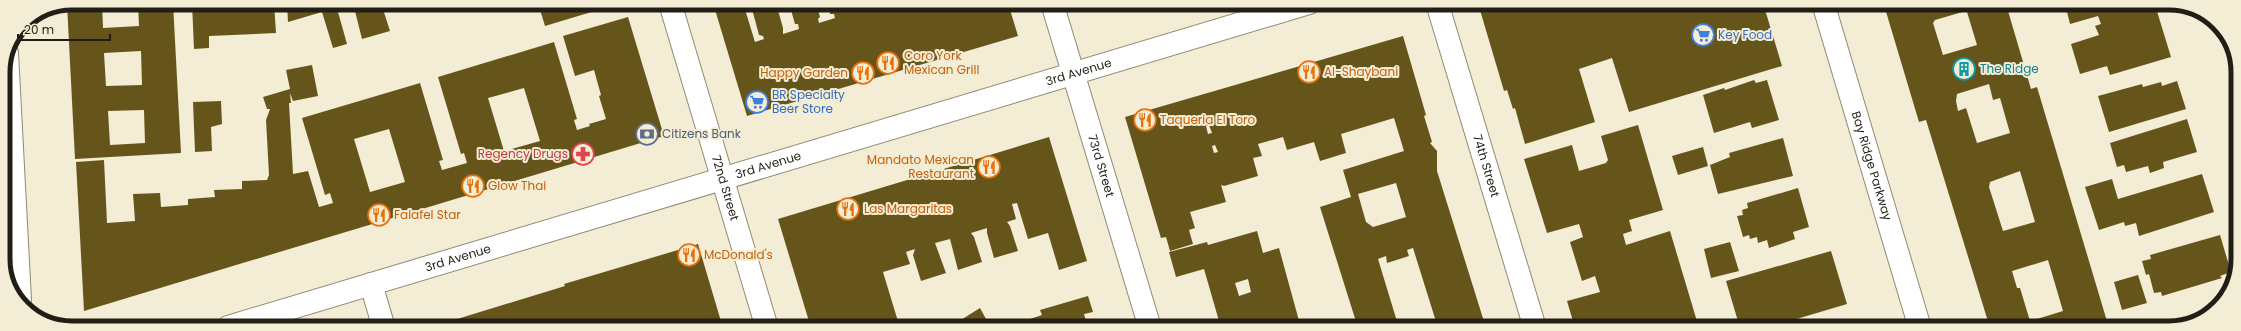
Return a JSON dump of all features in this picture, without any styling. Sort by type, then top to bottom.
[{"type":"street","name":"72nd Street","points":[[672,10],[766,321]]},
{"type":"street","name":"73rd Street","points":[[1054,10],[1148,321]]},
{"type":"street","name":"3rd Avenue","points":[[251,321],[1285,10]]},
{"type":"street","name":"74th Street","points":[[1439,10],[1533,321]]},
{"type":"street","name":"Bay Ridge Parkway","points":[[1825,10],[1918,321]]},
{"type":"street","points":[[10,110],[20,292]]},
{"type":"street","points":[[371,284],[382,321]]},
{"type":"building","points":[[67,10],[102,10],[103,28],[139,26],[138,10],[173,10],[181,153],[75,159]],"holes":[[[141,51],[142,85],[106,86],[104,53]],[[144,110],[145,143],[110,145],[108,111]]]},
{"type":"building","points":[[192,10],[274,10],[276,33],[209,36],[209,48],[194,49]]},
{"type":"building","points":[[287,10],[336,10],[347,44],[333,48],[322,12],[288,22]]},
{"type":"building","points":[[355,10],[383,10],[390,31],[362,39]]},
{"type":"building","points":[[540,10],[598,10],[545,26]]},
{"type":"building","points":[[715,10],[745,10],[755,42],[764,39],[763,36],[759,35],[752,10],[778,10],[783,28],[783,34],[799,29],[798,24],[795,24],[791,10],[818,10],[820,17],[818,19],[819,23],[835,18],[834,14],[830,14],[829,10],[855,10],[855,12],[861,10],[1010,10],[1018,36],[747,116]]},
{"type":"building","points":[[1480,10],[1765,10],[1782,66],[1629,112],[1612,58],[1579,69],[1595,122],[1525,144],[1515,108],[1513,109],[1507,90],[1504,91]]},
{"type":"building","points":[[1885,10],[1966,10],[1935,20],[1933,23],[1943,55],[1977,45],[1967,12],[1975,10],[2008,10],[2031,89],[2037,87],[2107,321],[2030,321],[1988,321],[1926,120],[1919,122]],"holes":[[[1989,84],[1993,100],[2000,98],[2010,133],[1977,143],[1966,108],[1958,111],[1956,101],[1957,94]],[[2020,171],[2035,222],[2003,231],[1989,187],[1990,182]],[[2048,260],[2063,311],[2030,321],[2020,288],[2017,288],[2012,271]]]},
{"type":"building","points":[[2066,10],[2157,10],[2171,57],[2110,75],[2107,66],[2080,74],[2071,44],[2099,35],[2095,26],[2101,24],[2098,16],[2070,24]]},
{"type":"building","points":[[628,17],[664,136],[84,311],[76,162],[104,160],[107,223],[135,221],[133,194],[160,193],[161,207],[188,205],[188,199],[215,197],[214,190],[242,189],[242,181],[267,180],[269,175],[266,120],[270,109],[267,109],[263,97],[290,89],[286,70],[312,65],[318,96],[293,101],[290,93],[291,103],[289,103],[293,174],[308,171],[319,207],[333,203],[330,193],[325,195],[302,118],[420,83],[443,160],[439,161],[442,170],[467,163],[464,153],[461,154],[438,77],[554,42],[577,119],[574,120],[577,130],[590,126],[589,124],[606,119],[599,96],[601,95],[594,70],[575,76],[563,36]],"holes":[[[524,88],[540,141],[504,151],[488,98]],[[389,129],[405,182],[370,192],[354,139]]]},
{"type":"building","points":[[1403,36],[1426,115],[1424,116],[1432,142],[1430,143],[1437,151],[1437,171],[1484,321],[1436,321],[1413,248],[1407,250],[1409,256],[1387,263],[1386,256],[1378,259],[1397,321],[1356,321],[1320,207],[1351,197],[1343,170],[1404,151],[1394,118],[1341,134],[1346,153],[1320,161],[1314,142],[1287,150],[1283,137],[1258,144],[1262,156],[1253,158],[1258,176],[1224,186],[1221,185],[1226,202],[1190,212],[1195,228],[1189,230],[1193,244],[1170,251],[1166,237],[1161,238],[1125,117]],"holes":[[[1209,125],[1212,133],[1208,134],[1206,126]],[[1215,145],[1218,152],[1214,153],[1212,146]],[[1396,183],[1406,217],[1373,227],[1366,222],[1358,194]]]},
{"type":"building","points":[[1754,80],[1756,83],[1767,80],[1779,120],[1752,128],[1750,122],[1714,133],[1703,95],[1724,88],[1725,90]]},
{"type":"building","points":[[2177,81],[2186,109],[2109,132],[2098,96],[2142,84],[2143,87],[2161,82],[2162,86]]},
{"type":"building","points":[[221,101],[222,124],[211,127],[212,151],[195,152],[193,102]]},
{"type":"building","points":[[2187,119],[2197,152],[2163,162],[2164,168],[2150,173],[2148,166],[2126,172],[2124,165],[2117,167],[2110,143]]},
{"type":"building","points":[[1638,125],[1663,210],[1629,220],[1632,231],[1623,234],[1626,245],[1670,231],[1697,321],[1573,321],[1567,301],[1600,292],[1595,276],[1582,281],[1570,242],[1583,237],[1579,224],[1547,233],[1524,159],[1572,145],[1579,171],[1606,163],[1608,160],[1601,136]]},
{"type":"building","points":[[1049,137],[1087,261],[1059,270],[1048,233],[1028,239],[1017,203],[1012,204],[1016,219],[1007,222],[1010,226],[1018,251],[994,258],[987,228],[971,233],[974,237],[982,262],[958,270],[950,239],[935,243],[946,273],[921,281],[913,255],[915,249],[906,252],[910,264],[883,272],[898,321],[809,321],[778,219]]},
{"type":"building","points":[[1783,138],[1793,176],[1718,194],[1710,165],[1730,157],[1729,153]]},
{"type":"building","points":[[1703,147],[1708,166],[1678,175],[1672,156]]},
{"type":"building","points":[[2202,174],[2214,212],[2139,236],[2136,223],[2125,226],[2124,222],[2099,230],[2085,187],[2112,179],[2118,199]]},
{"type":"building","points":[[1798,188],[1809,227],[1793,232],[1795,239],[1769,248],[1767,240],[1758,243],[1757,237],[1750,239],[1749,235],[1743,237],[1737,216],[1743,215],[1742,210],[1748,208],[1747,203]]},
{"type":"building","points":[[1257,231],[1263,253],[1279,248],[1299,321],[1219,321],[1204,269],[1176,277],[1169,252],[1207,242],[1208,245]],"holes":[[[1248,279],[1251,292],[1239,296],[1235,283]]]},
{"type":"building","points":[[2220,235],[2230,268],[2229,273],[2220,276],[2222,278],[2162,296],[2161,292],[2154,293],[2149,274],[2146,275],[2142,261],[2151,259],[2150,255]]},
{"type":"building","points":[[1730,242],[1739,271],[1711,278],[1704,249]]},
{"type":"building","points":[[698,244],[721,321],[451,321],[565,286],[564,284]]},
{"type":"building","points":[[1831,251],[1847,304],[1790,321],[1738,321],[1726,281]]},
{"type":"building","points":[[2138,275],[2147,303],[2122,310],[2114,282]]},
{"type":"building","points":[[1088,296],[1093,312],[1084,314],[1086,321],[1024,321],[1042,315],[1040,310]]},
{"type":"building","points":[[980,308],[987,321],[959,321]]},
{"type":"place","name":"Key Food","points":[[1703,35]]},
{"type":"place","name":"Coro York Mexican Grill","points":[[888,63]]},
{"type":"place","name":"The Ridge","points":[[1964,69]]},
{"type":"place","name":"Al-Shaybani","points":[[1309,72]]},
{"type":"place","name":"Happy Garden","points":[[863,73]]},
{"type":"place","name":"BR Specialty Beer Store","points":[[757,102]]},
{"type":"place","name":"Taqueria El Toro","points":[[1145,120]]},
{"type":"place","name":"Citizens Bank","points":[[647,134]]},
{"type":"place","name":"Regency Drugs","points":[[583,154]]},
{"type":"place","name":"Mandato Mexican Restaurant","points":[[989,167]]},
{"type":"place","name":"Glow Thai","points":[[473,186]]},
{"type":"place","name":"Las Margaritas","points":[[848,209]]},
{"type":"place","name":"Falafel Star","points":[[379,215]]},
{"type":"place","name":"McDonald's","points":[[689,255]]}]
